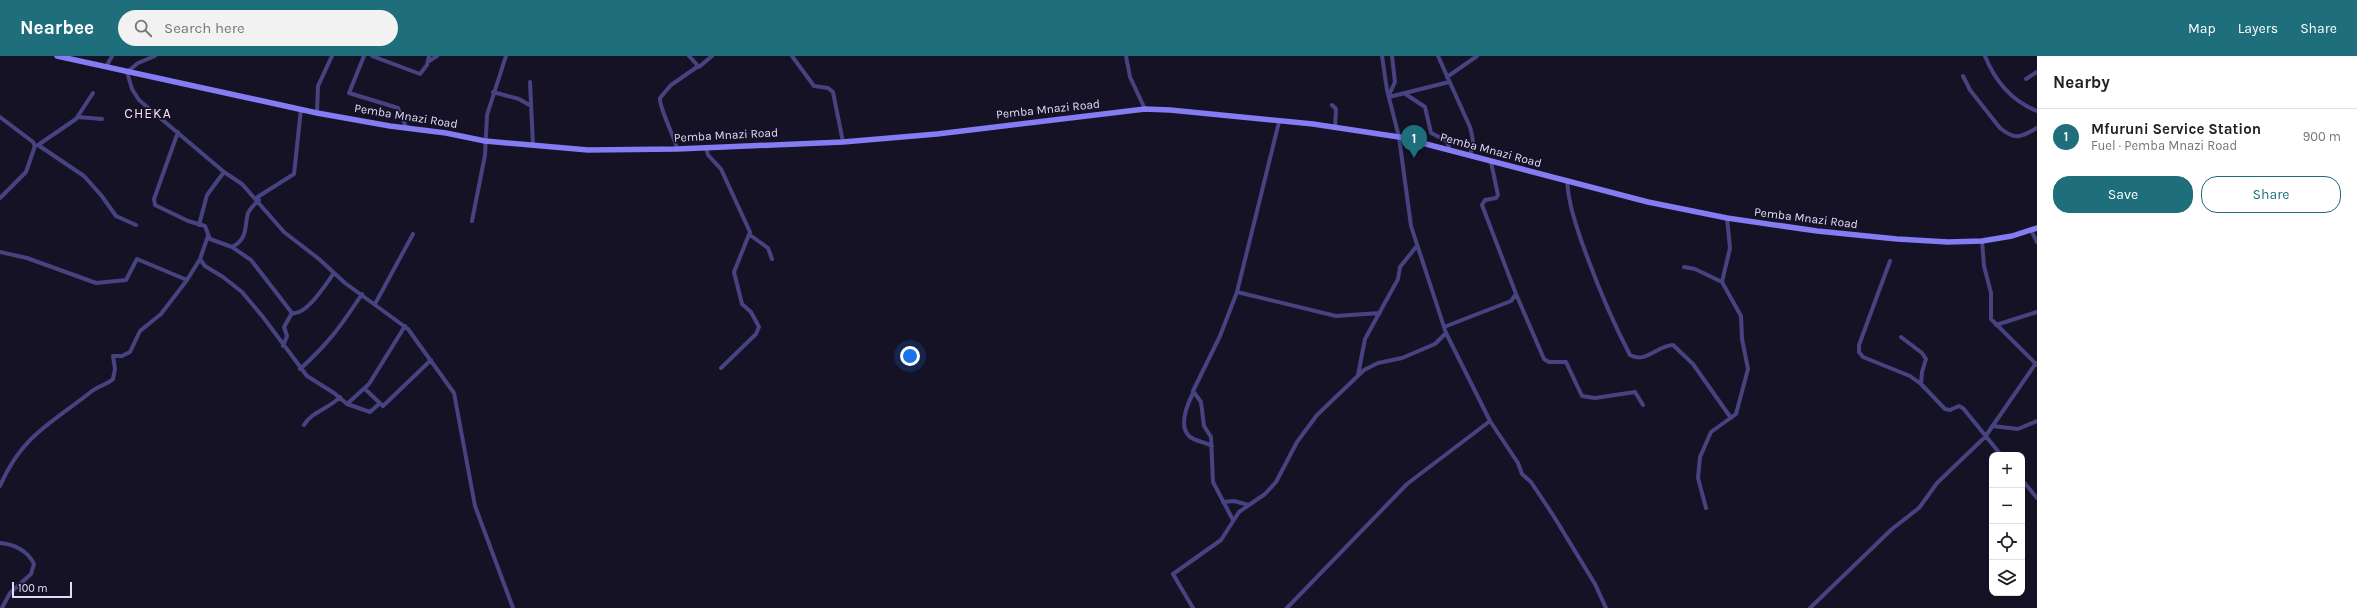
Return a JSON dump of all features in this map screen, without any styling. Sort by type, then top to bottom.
[{"type":"main road","name":"Pemba Mnazi Road","points":[[57,56],[317,113],[485,141],[588,150],[677,149],[843,142],[937,134],[1145,109],[1170,110],[1335,128],[1399,137],[1648,202],[1727,218],[1897,239],[1948,242],[1982,241],[2012,236],[2034,229]]},
{"type":"street","points":[[106,67],[112,56]]},
{"type":"street","points":[[155,56],[138,63],[127,72],[132,89],[139,100],[224,172],[239,181],[257,199],[284,232],[334,273],[345,284],[362,294],[405,326],[454,393],[475,506],[513,608]]},
{"type":"street","points":[[317,113],[318,86],[332,56]]},
{"type":"street","points":[[364,56],[349,93],[398,108],[406,127]]},
{"type":"street","points":[[372,56],[420,74],[429,58],[437,56]]},
{"type":"street","points":[[472,221],[482,170],[487,115],[492,92],[506,56]]},
{"type":"street","points":[[689,56],[697,67]]},
{"type":"street","points":[[677,149],[671,128],[661,106],[660,98],[671,85],[702,65],[712,56]]},
{"type":"street","points":[[792,56],[814,86],[828,88],[833,92],[843,142]]},
{"type":"street","points":[[1126,56],[1130,77],[1145,109]]},
{"type":"street","points":[[1382,56],[1389,96],[1399,137],[1408,213],[1416,247],[1446,332],[1490,421],[1520,466],[1522,474],[1531,482],[1553,515],[1595,584],[1606,608]]},
{"type":"street","points":[[1389,96],[1395,82],[1392,56]]},
{"type":"street","points":[[1438,56],[1474,139],[1473,149],[1469,156]]},
{"type":"street","points":[[1447,77],[1477,56]]},
{"type":"street","points":[[1984,56],[2003,88],[2021,104],[2037,111]]},
{"type":"street","points":[[2026,79],[2037,72]]},
{"type":"street","points":[[1963,76],[1970,90],[2000,128],[2007,134],[2015,137],[2025,135],[2037,128]]},
{"type":"street","points":[[530,82],[534,145]]},
{"type":"street","points":[[1389,96],[1449,82]]},
{"type":"street","points":[[492,92],[518,99],[531,106]]},
{"type":"street","points":[[0,198],[26,172],[36,144],[64,129],[78,117],[93,93]]},
{"type":"street","points":[[1404,93],[1425,107],[1431,133],[1447,141],[1450,151]]},
{"type":"street","points":[[1332,105],[1336,109],[1335,128]]},
{"type":"street","points":[[232,247],[245,232],[249,212],[257,199],[294,174],[301,109]]},
{"type":"street","points":[[0,117],[36,144],[84,176],[116,216],[136,225]]},
{"type":"street","points":[[78,117],[102,119]]},
{"type":"street","points":[[1212,446],[1190,437],[1186,432],[1184,417],[1193,392],[1220,336],[1237,292],[1279,122]]},
{"type":"street","points":[[178,132],[154,202],[188,222],[205,226],[208,236],[212,241],[232,247],[251,260],[292,314]]},
{"type":"street","points":[[706,147],[708,155],[721,169],[750,235],[768,248],[772,259]]},
{"type":"street","points":[[1491,162],[1498,195],[1496,198],[1485,200],[1482,205],[1516,294],[1544,359],[1549,362],[1566,362],[1582,396],[1594,398],[1635,392],[1643,406]]},
{"type":"street","points":[[199,225],[207,195],[224,172]]},
{"type":"street","points":[[1567,180],[1571,208],[1588,258],[1613,321],[1630,354],[1640,358],[1645,357],[1673,345],[1693,364],[1731,418]]},
{"type":"street","points":[[1722,282],[1730,248],[1727,218]]},
{"type":"street","points":[[2034,229],[2037,242]]},
{"type":"street","points":[[374,304],[413,234]]},
{"type":"street","points":[[721,368],[759,329],[753,316],[742,304],[734,272],[750,235]]},
{"type":"street","points":[[0,486],[18,453],[36,432],[60,414],[72,408],[103,383],[113,379],[115,369],[113,356],[122,356],[130,352],[140,331],[161,314],[187,280],[200,259],[208,236]]},
{"type":"street","points":[[1810,608],[1892,529],[1919,508],[1936,483],[1985,437],[2036,364],[1996,324],[1990,316],[1992,293],[1984,266],[1982,241]]},
{"type":"street","points":[[1358,375],[1365,339],[1398,279],[1400,267],[1416,247]]},
{"type":"street","points":[[0,252],[27,258],[96,283],[126,280],[137,259],[187,280]]},
{"type":"street","points":[[200,259],[204,266],[223,277],[242,292],[263,317],[306,376],[340,396],[348,404],[370,412],[379,404]]},
{"type":"street","points":[[1890,261],[1859,345],[1859,352],[1863,357],[1912,377],[1945,409],[1950,410],[1959,406],[1963,408],[1998,452]]},
{"type":"street","points":[[1684,267],[1695,269],[1722,282],[1741,316],[1742,346],[1748,369],[1738,410],[1731,418],[1711,432],[1700,457],[1698,478],[1706,508]]},
{"type":"street","points":[[283,346],[286,336],[284,326],[292,314],[300,312],[313,301],[334,273]]},
{"type":"street","points":[[1237,292],[1336,316],[1380,313]]},
{"type":"street","points":[[300,369],[323,349],[340,328],[362,294]]},
{"type":"street","points":[[1444,327],[1511,301],[1516,294]]},
{"type":"street","points":[[1996,324],[2037,312]]},
{"type":"street","points":[[348,404],[365,389],[405,326]]},
{"type":"street","points":[[1193,608],[1173,574],[1221,540],[1233,520],[1249,505],[1265,494],[1276,482],[1293,447],[1317,415],[1358,375],[1370,366],[1402,358],[1435,344],[1446,332]]},
{"type":"street","points":[[1902,337],[1922,353],[1926,359],[1920,384]]},
{"type":"street","points":[[365,389],[379,404],[383,406],[431,360]]},
{"type":"street","points":[[1193,392],[1201,402],[1203,424],[1210,435],[1212,446],[1213,482],[1233,520]]},
{"type":"street","points":[[304,425],[308,418],[335,403],[340,396]]},
{"type":"street","points":[[1287,608],[1407,484],[1490,421]]},
{"type":"street","points":[[1992,426],[2018,429],[2037,421]]},
{"type":"street","points":[[2025,484],[2037,498]]},
{"type":"street","points":[[1223,502],[1234,501],[1249,505]]},
{"type":"street","points":[[0,543],[20,549],[29,556],[34,564],[31,574],[10,593],[2,608]]},
{"type":"place","name":"Mfuruni Service Station","points":[[1414,158]]},
{"type":"district","name":"CHEKA","points":[[148,113]]}]
